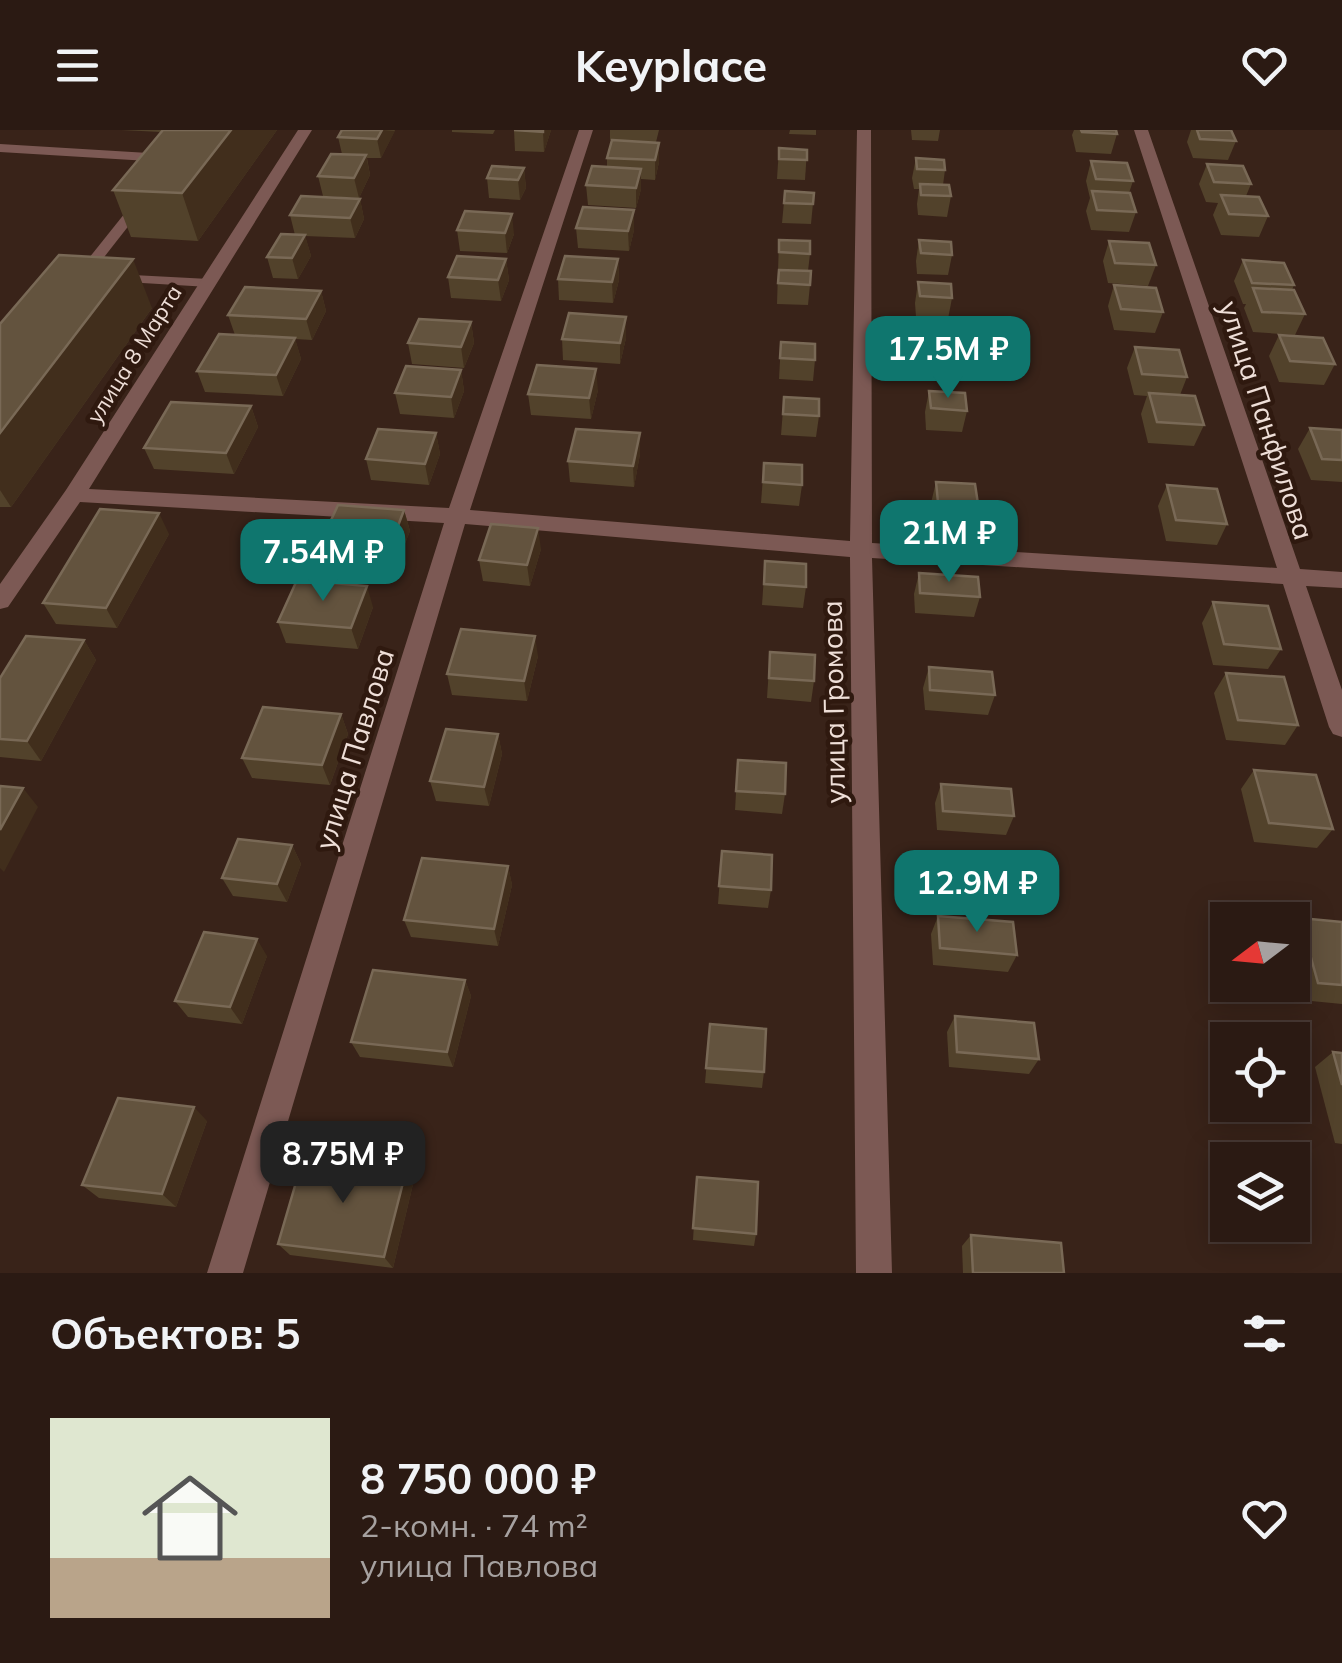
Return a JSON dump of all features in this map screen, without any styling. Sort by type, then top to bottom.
[{"type":"street","name":"улица 8 Марта","points":[[4,590],[74,494],[305,130]]},
{"type":"street","name":"улица Павлова","points":[[224,1273],[457,516],[586,130]]},
{"type":"street","name":"улица Громова","points":[[864,130],[860,550],[874,1273]]},
{"type":"street","name":"улица Панфилова","points":[[1141,130],[1342,727]]},
{"type":"street","points":[[74,494],[457,516],[860,550],[1291,580],[1342,580]]},
{"type":"lane","points":[[0,148],[177,158],[165,173]]},
{"type":"lane","points":[[70,291],[153,188]]},
{"type":"lane","points":[[82,277],[208,283]]},
{"type":"building","points":[[163,130],[231,130],[182,193],[113,190]]},
{"type":"building","points":[[342,130],[382,130],[377,139],[338,137]]},
{"type":"building","points":[[1116,130],[1117,134],[1082,132]]},
{"type":"building","points":[[1197,130],[1231,130],[1236,141],[1200,139]]},
{"type":"building","points":[[612,140],[659,143],[655,160],[607,158]]},
{"type":"building","points":[[779,148],[807,150],[807,160],[779,159]]},
{"type":"building","points":[[331,154],[366,155],[354,178],[318,176]]},
{"type":"building","points":[[916,158],[944,160],[945,170],[917,169]]},
{"type":"building","points":[[1091,161],[1127,163],[1133,181],[1096,179]]},
{"type":"building","points":[[1207,164],[1243,166],[1251,184],[1214,182]]},
{"type":"building","points":[[492,166],[524,168],[518,180],[487,178]]},
{"type":"building","points":[[592,166],[641,169],[636,188],[586,185]]},
{"type":"building","points":[[920,184],[949,185],[951,196],[921,195]]},
{"type":"building","points":[[785,191],[814,193],[813,204],[784,203]]},
{"type":"building","points":[[1092,191],[1130,193],[1136,212],[1097,210]]},
{"type":"building","points":[[1221,195],[1259,197],[1268,216],[1229,214]]},
{"type":"building","points":[[301,196],[360,199],[350,218],[290,215]]},
{"type":"building","points":[[583,207],[634,210],[628,231],[576,228]]},
{"type":"building","points":[[465,211],[512,214],[505,233],[457,230]]},
{"type":"building","points":[[281,234],[305,235],[292,258],[267,257]]},
{"type":"building","points":[[779,240],[810,241],[810,254],[779,252]]},
{"type":"building","points":[[919,240],[951,242],[952,255],[921,253]]},
{"type":"building","points":[[1109,241],[1149,243],[1156,265],[1115,263]]},
{"type":"building","points":[[59,255],[133,259],[0,433],[0,324]]},
{"type":"building","points":[[457,256],[506,259],[498,280],[448,277]]},
{"type":"building","points":[[565,256],[618,259],[612,282],[558,279]]},
{"type":"building","points":[[1243,260],[1284,263],[1294,285],[1252,283]]},
{"type":"building","points":[[779,270],[811,271],[810,285],[778,283]]},
{"type":"building","points":[[918,282],[951,284],[952,298],[920,296]]},
{"type":"building","points":[[1114,285],[1156,288],[1163,312],[1121,309]]},
{"type":"building","points":[[245,287],[321,291],[306,319],[228,315]]},
{"type":"building","points":[[1253,288],[1294,290],[1305,314],[1262,312]]},
{"type":"building","points":[[569,313],[626,317],[620,343],[562,339]]},
{"type":"building","points":[[419,319],[471,322],[461,347],[408,343]]},
{"type":"building","points":[[928,327],[962,329],[964,344],[929,342]]},
{"type":"building","points":[[219,334],[295,338],[276,375],[197,371]]},
{"type":"building","points":[[1279,335],[1323,338],[1335,364],[1290,361]]},
{"type":"building","points":[[781,342],[815,344],[815,360],[780,358]]},
{"type":"building","points":[[1135,347],[1179,350],[1187,377],[1142,374]]},
{"type":"building","points":[[537,365],[596,369],[589,398],[528,394]]},
{"type":"building","points":[[406,366],[461,370],[451,397],[395,393]]},
{"type":"building","points":[[929,391],[965,393],[967,411],[931,408]]},
{"type":"building","points":[[1149,393],[1195,396],[1204,425],[1157,422]]},
{"type":"building","points":[[784,397],[819,399],[819,416],[783,414]]},
{"type":"building","points":[[171,402],[251,406],[226,453],[144,448]]},
{"type":"building","points":[[1310,428],[1342,430],[1342,460],[1322,459]]},
{"type":"building","points":[[378,429],[436,433],[425,464],[366,459]]},
{"type":"building","points":[[576,429],[640,433],[633,466],[568,461]]},
{"type":"building","points":[[764,463],[802,465],[802,485],[763,482]]},
{"type":"building","points":[[936,482],[975,484],[978,504],[938,502]]},
{"type":"building","points":[[1167,485],[1217,489],[1227,524],[1176,520]]},
{"type":"building","points":[[338,505],[404,510],[390,547],[321,542]]},
{"type":"building","points":[[100,509],[159,513],[106,608],[43,603]]},
{"type":"building","points":[[491,524],[538,528],[527,565],[479,560]]},
{"type":"building","points":[[765,561],[806,564],[806,587],[764,584]]},
{"type":"building","points":[[919,573],[978,577],[980,597],[920,593]]},
{"type":"building","points":[[297,580],[367,586],[351,628],[278,622]]},
{"type":"building","points":[[1213,602],[1268,606],[1281,649],[1224,644]]},
{"type":"building","points":[[461,629],[535,636],[524,681],[447,674]]},
{"type":"building","points":[[26,636],[84,640],[27,741],[0,739],[0,678]]},
{"type":"building","points":[[770,652],[815,655],[814,681],[769,678]]},
{"type":"building","points":[[929,667],[992,672],[995,695],[930,690]]},
{"type":"building","points":[[1226,673],[1284,677],[1298,725],[1238,720]]},
{"type":"building","points":[[263,707],[341,714],[322,765],[242,758]]},
{"type":"building","points":[[446,729],[498,734],[484,787],[430,781]]},
{"type":"building","points":[[738,760],[786,763],[785,794],[736,791]]},
{"type":"building","points":[[1254,770],[1316,775],[1333,829],[1269,823]]},
{"type":"building","points":[[941,784],[1011,789],[1014,816],[943,811]]},
{"type":"building","points":[[0,786],[23,788],[0,830]]},
{"type":"building","points":[[238,839],[292,845],[277,884],[222,878]]},
{"type":"building","points":[[722,851],[772,855],[771,890],[719,886]]},
{"type":"building","points":[[422,858],[508,866],[494,929],[404,920]]},
{"type":"building","points":[[938,916],[1013,922],[1017,955],[940,948]]},
{"type":"building","points":[[1310,919],[1342,922],[1342,985],[1318,983],[1310,954]]},
{"type":"building","points":[[204,932],[257,939],[230,1007],[175,1001]]},
{"type":"building","points":[[373,970],[465,980],[447,1052],[351,1042]]},
{"type":"building","points":[[955,1016],[1034,1023],[1039,1059],[957,1052]]},
{"type":"building","points":[[710,1024],[766,1029],[764,1072],[706,1068]]},
{"type":"building","points":[[1333,1052],[1342,1053],[1342,1085]]},
{"type":"building","points":[[118,1098],[194,1107],[162,1194],[82,1185]]},
{"type":"building","points":[[304,1155],[407,1167],[384,1257],[278,1244]]},
{"type":"building","points":[[697,1177],[758,1182],[756,1234],[693,1228]]},
{"type":"building","points":[[971,1235],[1061,1243],[1064,1273],[973,1273]]}]
